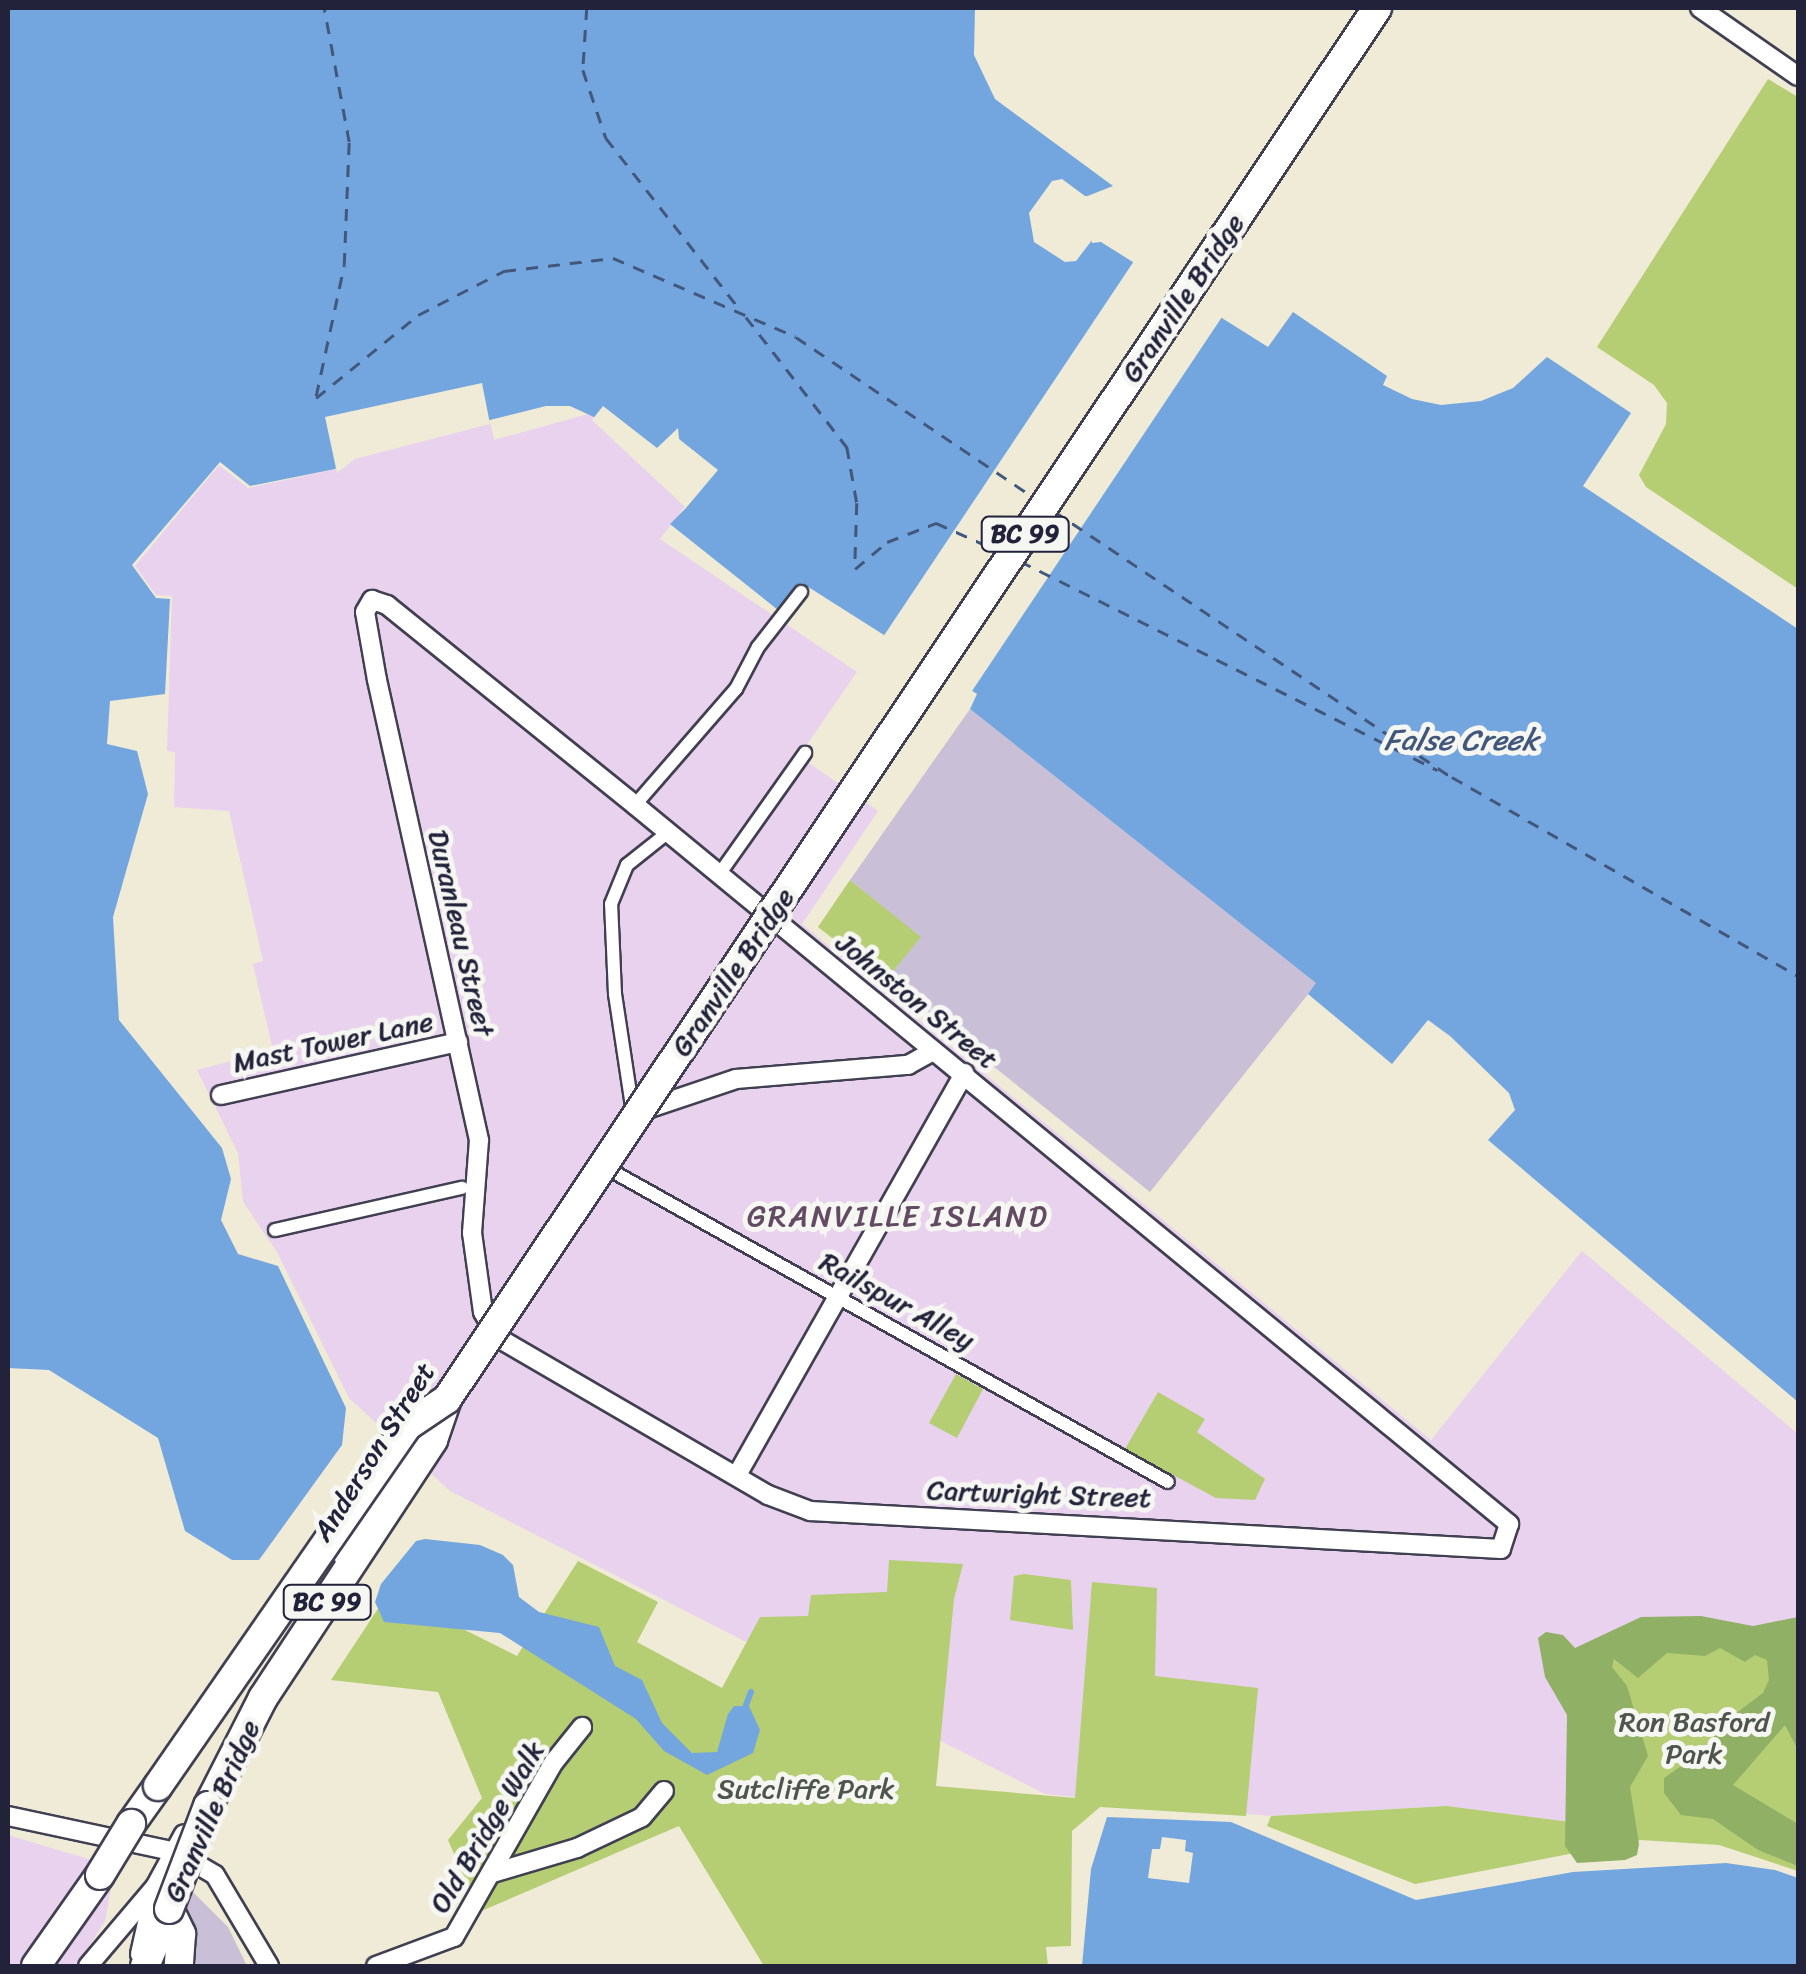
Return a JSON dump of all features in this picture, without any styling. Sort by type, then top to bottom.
[{"type":"highway","name":"Granville Bridge","points":[[138,1963],[162,1898],[263,1698],[433,1440],[447,1400],[1376,8]]},
{"type":"highway","points":[[36,1966],[407,1426],[447,1400]]},
{"type":"highway","points":[[162,1898],[182,1934],[179,1966]]},
{"type":"street","points":[[1316,86],[1369,8]]},
{"type":"street","points":[[1700,8],[1798,76]]},
{"type":"street","points":[[635,806],[736,689],[758,647],[801,592]]},
{"type":"street","name":"Johnston Street","points":[[372,600],[387,605],[964,1073],[1424,1454]]},
{"type":"street","name":"Duranleau Street","points":[[372,600],[365,612],[373,661],[479,1140],[472,1233],[484,1339]]},
{"type":"street","points":[[718,876],[805,753]]},
{"type":"street","points":[[666,834],[628,865],[612,904],[615,994],[633,1113],[736,1079],[908,1066],[933,1050]]},
{"type":"street","name":"Mast Tower Lane","points":[[220,1094],[458,1042]]},
{"type":"street","points":[[737,1475],[964,1073]]},
{"type":"street","name":"Anderson Street","points":[[88,1966],[162,1898],[176,1852],[213,1766],[484,1339],[602,1166],[633,1113]]},
{"type":"street","name":"Railspur Alley","points":[[602,1166],[1168,1482]]},
{"type":"street","points":[[275,1230],[462,1188]]},
{"type":"street","name":"Duranleau Street","points":[[479,1282],[484,1339]]},
{"type":"street","name":"Cartwright Street","points":[[484,1339],[810,1511],[1501,1549],[1510,1524],[1424,1454]]},
{"type":"street","name":"Old Bridge Walk","points":[[376,1966],[454,1937],[554,1762],[582,1727]]},
{"type":"street","points":[[492,1874],[577,1848],[642,1817],[664,1791]]},
{"type":"street","points":[[8,1816],[176,1852],[215,1875],[268,1966]]},
{"type":"shaded area","name":"GRANVILLE ISLAND","points":[[482,383],[494,440],[606,409],[696,492],[660,539],[857,672],[799,756],[878,811],[802,924],[1431,1440],[1582,1251],[1798,1434],[1798,1623],[1571,1822],[1447,1806],[1271,1816],[1045,1794],[450,1491],[349,1398],[277,1252],[243,1202],[238,1153],[197,1070],[273,1050],[253,964],[263,961],[229,811],[174,807],[175,752],[167,751],[172,596],[156,595],[135,566],[219,465],[248,488],[336,469],[325,417]]},
{"type":"shaded area","points":[[970,709],[1317,983],[1150,1192],[886,980],[920,937],[850,880]]},
{"type":"shaded area","points":[[8,1835],[115,1867],[105,1921],[76,1966],[8,1966]]},
{"type":"shaded area","points":[[191,1890],[228,1927],[247,1966],[166,1966],[183,1896]]},
{"type":"green space","points":[[1768,79],[1798,97],[1798,589],[1646,487],[1639,475],[1666,424],[1667,403],[1654,385],[1597,347]]},
{"type":"green space","points":[[850,880],[921,937],[886,980],[818,927]]},
{"type":"green space","points":[[956,1374],[983,1389],[957,1438],[929,1423]]},
{"type":"green space","points":[[1158,1392],[1205,1419],[1197,1432],[1265,1479],[1255,1500],[1216,1498],[1125,1449]]},
{"type":"green space","name":"Sutcliffe Park","points":[[889,1560],[963,1564],[954,1599],[936,1786],[1075,1798],[1092,1582],[1157,1588],[1155,1676],[1258,1688],[1246,1816],[1100,1807],[1072,1831],[1071,1946],[1046,1947],[1048,1966],[764,1966],[679,1826],[479,1912],[448,1840],[482,1798],[438,1692],[331,1680],[389,1592],[517,1656],[578,1561],[658,1602],[637,1642],[722,1688],[760,1617],[808,1616],[811,1595],[887,1592]]},
{"type":"green space","points":[[1014,1576],[1071,1580],[1073,1630],[1010,1620]]},
{"type":"green space","points":[[1701,1616],[1753,1626],[1798,1617],[1798,1750],[1785,1725],[1733,1785],[1798,1824],[1798,1866],[1758,1850],[1713,1819],[1681,1815],[1664,1793],[1664,1778],[1707,1748],[1723,1723],[1763,1693],[1769,1680],[1767,1660],[1755,1655],[1745,1662],[1720,1648],[1705,1656],[1667,1653],[1638,1678],[1614,1659],[1612,1667],[1627,1686],[1648,1756],[1630,1787],[1639,1844],[1637,1855],[1625,1860],[1577,1863],[1565,1846],[1567,1715],[1545,1677],[1538,1638],[1546,1632],[1563,1635],[1575,1648],[1641,1617]]},
{"type":"green space","name":"Ron Basford Park","points":[[1798,1623],[1798,1871],[1719,1845],[1641,1840],[1415,1884],[1267,1826],[1271,1816],[1447,1806],[1571,1822],[1604,1649]]},
{"type":"water","name":"False Creek","points":[[8,8],[975,8],[974,55],[995,99],[1113,186],[1085,197],[1092,243],[1101,242],[1268,347],[1293,312],[1387,376],[1383,385],[1412,399],[1441,405],[1481,401],[1513,388],[1547,357],[1631,413],[1583,486],[1798,629],[1798,1402],[1488,1140],[1515,1110],[1509,1093],[1450,1036],[1428,1020],[1392,1064],[1308,994],[1316,983],[970,709],[977,694],[802,583],[778,610],[670,524],[686,508],[683,496],[607,423],[570,406],[546,406],[353,454],[335,469],[250,486],[220,462],[132,565],[156,598],[170,599],[165,694],[110,701],[107,744],[137,751],[148,794],[113,917],[119,1020],[222,1148],[231,1179],[221,1220],[238,1254],[278,1266],[346,1408],[342,1445],[259,1560],[232,1560],[185,1531],[158,1438],[49,1370],[8,1368]]},
{"type":"water","points":[[416,1541],[480,1545],[503,1555],[513,1565],[519,1597],[539,1612],[599,1627],[615,1666],[642,1680],[662,1723],[692,1753],[717,1752],[728,1714],[734,1706],[749,1706],[760,1730],[753,1753],[707,1775],[664,1751],[636,1719],[500,1633],[384,1622],[375,1602],[381,1584]]},
{"type":"water","points":[[1107,1817],[1231,1822],[1416,1900],[1573,1872],[1726,1863],[1775,1870],[1798,1878],[1798,1966],[1082,1966],[1091,1869]]},
{"type":"pier","points":[[1062,179],[1085,196],[1104,198],[1091,201],[1096,235],[1076,261],[1065,262],[1034,242],[1029,213],[1052,181]]},
{"type":"pier","points":[[1136,258],[1224,314],[970,694],[883,637]]},
{"type":"pier","points":[[482,383],[490,424],[355,459],[337,473],[325,417]]},
{"type":"pier","points":[[603,406],[657,448],[678,428],[679,439],[718,470],[686,508],[592,420]]},
{"type":"pier","points":[[1162,1837],[1186,1840],[1185,1851],[1193,1853],[1189,1883],[1148,1878],[1152,1849],[1160,1849]]},
{"type":"waterway","points":[[746,1705],[751,1692]]},
{"type":"ferry route","points":[[316,396],[344,265],[349,142],[324,8]]},
{"type":"ferry route","points":[[587,8],[583,70],[606,138],[741,311]]},
{"type":"ferry route","points":[[316,398],[418,315],[504,271],[613,258],[796,337],[1035,498]]},
{"type":"ferry route","points":[[746,317],[847,447],[857,503],[855,568]]},
{"type":"ferry route","points":[[1054,511],[1452,777],[1798,976]]},
{"type":"ferry route","points":[[855,569],[887,542],[936,523],[999,551]]},
{"type":"ferry route","points":[[1020,561],[1438,770]]},
{"type":"district","name":"GRANVILLE ISLAND","points":[[898,1216]]}]
